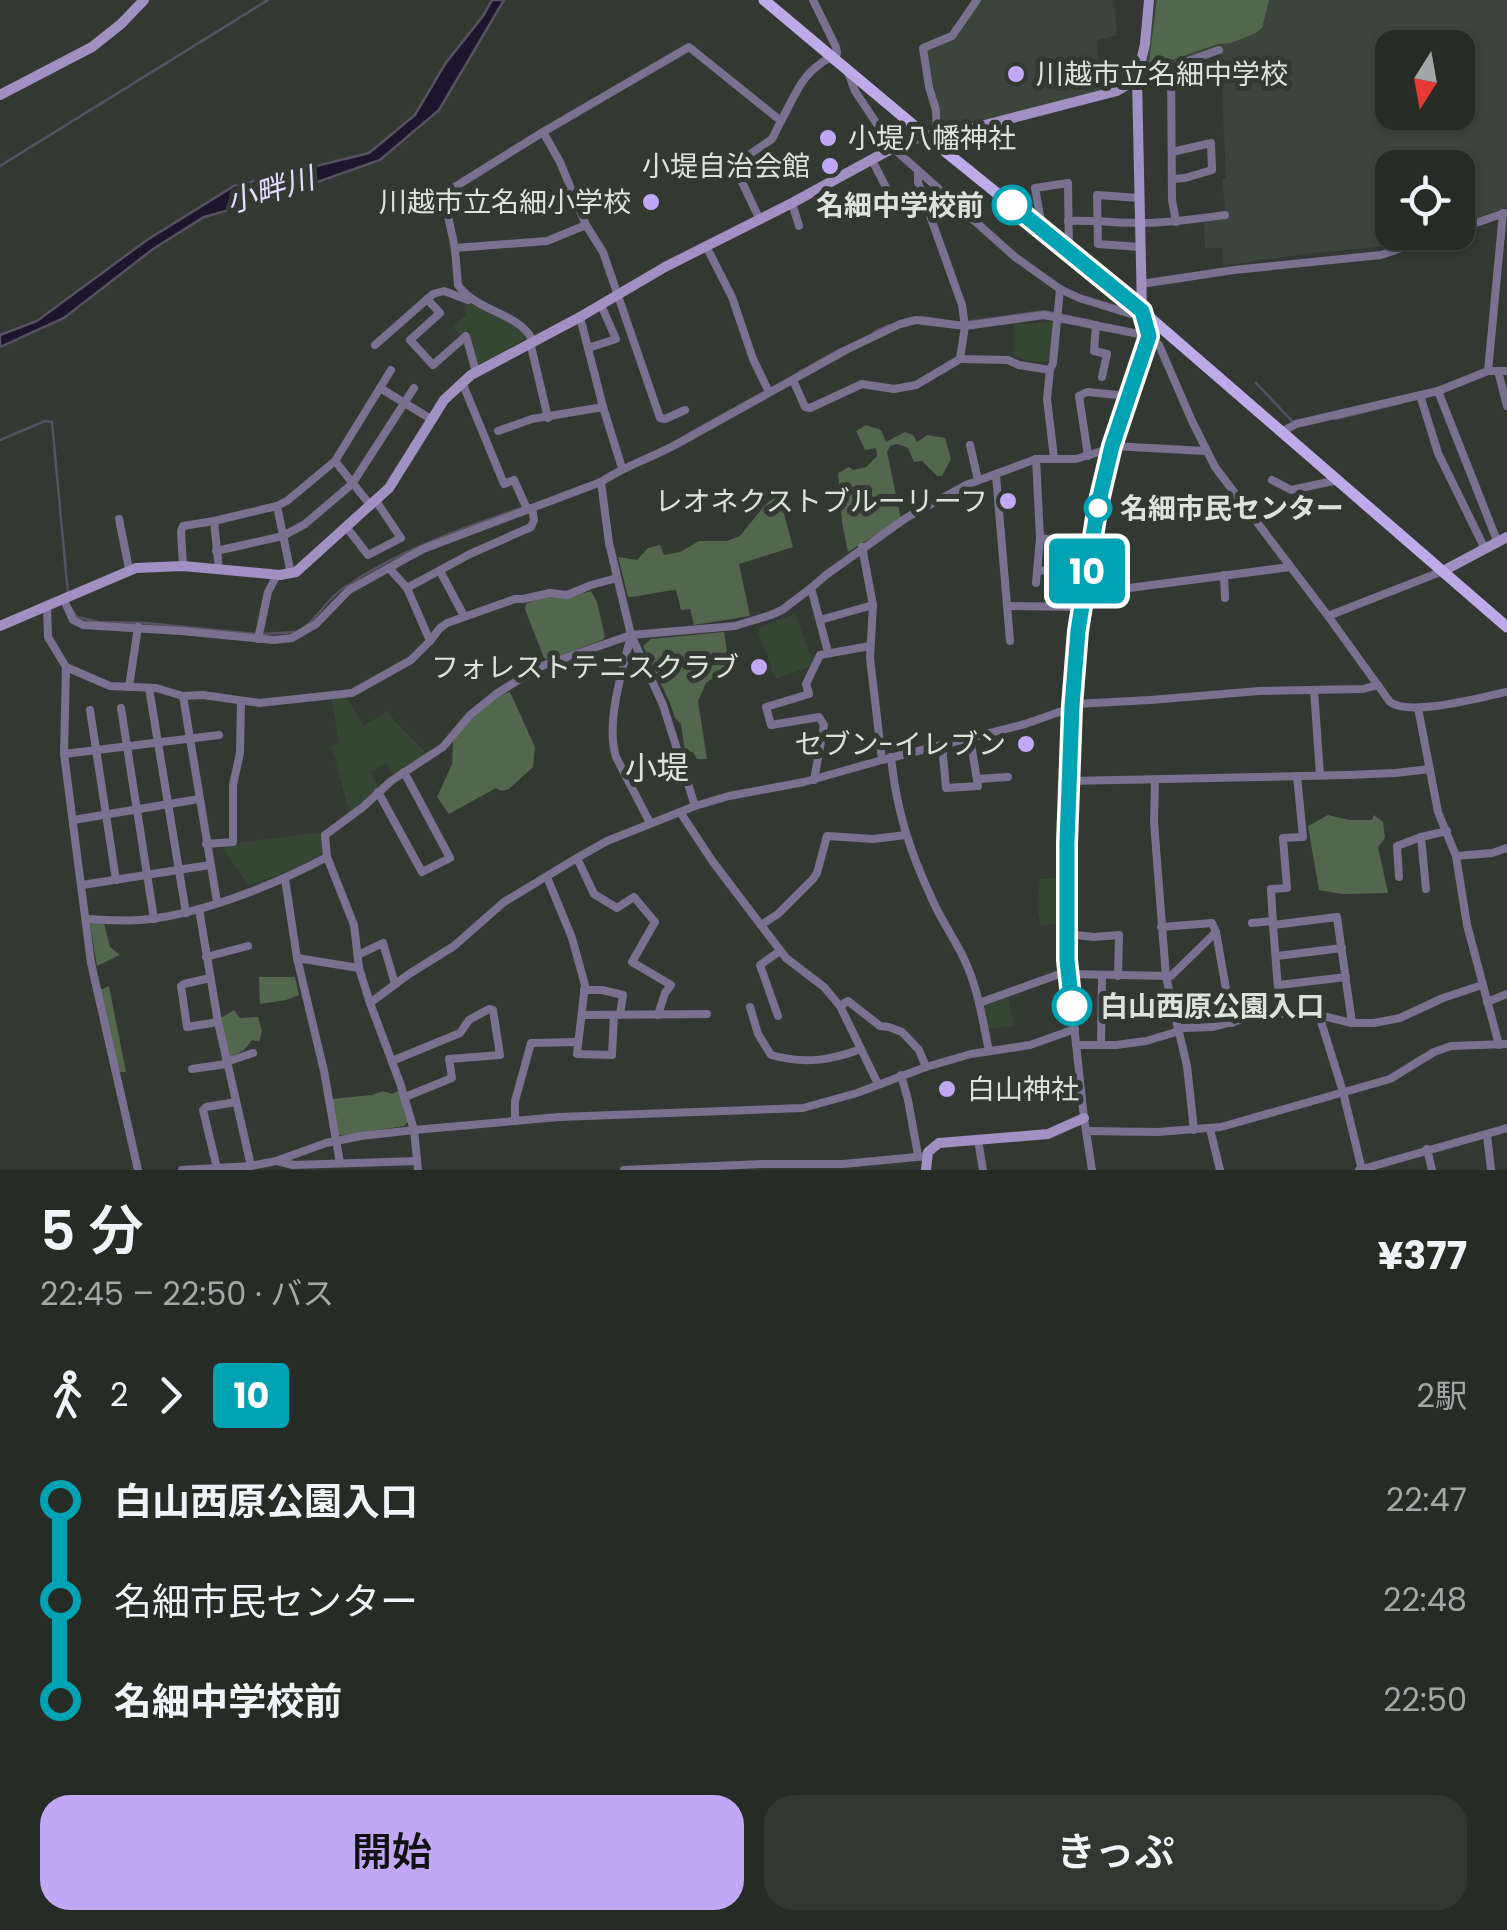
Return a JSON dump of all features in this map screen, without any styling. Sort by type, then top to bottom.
[{"type":"main road","points":[[764,0],[1142,311],[1507,627]]},
{"type":"street","points":[[0,95],[92,47],[144,0]]},
{"type":"street","points":[[760,220],[741,180],[740,161],[772,139],[799,84],[813,68],[838,54],[813,0]]},
{"type":"street","points":[[931,134],[936,110],[924,48],[952,36],[977,0]]},
{"type":"street","points":[[1150,0],[1137,79],[1142,311],[1149,336],[1165,358],[1205,450],[1396,706],[1418,708],[1507,692]]},
{"type":"street","points":[[477,304],[458,285],[446,216],[448,192],[543,132],[690,47],[781,122]]},
{"type":"street","points":[[0,626],[144,566],[291,574],[389,488],[444,400],[476,372],[664,267],[893,148],[931,134],[946,135],[1117,91],[1137,79],[1218,50]]},
{"type":"street","points":[[1170,66],[1176,222]]},
{"type":"street","points":[[846,68],[855,91],[893,148],[1015,258],[1080,298],[1131,314],[1142,311]]},
{"type":"street","points":[[543,132],[586,225],[603,252],[660,418],[686,410]]},
{"type":"street","points":[[1172,152],[1211,143],[1212,170],[1172,180]]},
{"type":"street","points":[[872,160],[889,195],[874,197]]},
{"type":"street","points":[[918,172],[918,182],[962,305],[966,326],[960,360]]},
{"type":"street","points":[[1042,229],[1035,188],[1068,183],[1069,252]]},
{"type":"street","points":[[1139,198],[1098,196],[1098,244],[1140,247]]},
{"type":"street","points":[[792,203],[799,226]]},
{"type":"street","points":[[1475,224],[1505,213],[1488,371]]},
{"type":"street","points":[[1068,221],[1140,224],[1225,215]]},
{"type":"street","points":[[454,248],[547,241],[586,225]]},
{"type":"street","points":[[706,246],[732,296],[753,359],[769,392]]},
{"type":"street","points":[[1141,284],[1381,255],[1396,250]]},
{"type":"street","points":[[1054,458],[1047,399],[1060,289]]},
{"type":"street","points":[[375,346],[433,294],[444,291],[477,304],[531,334],[548,418]]},
{"type":"street","points":[[427,299],[440,314],[410,340],[433,365],[468,337],[476,372]]},
{"type":"street","points":[[588,348],[616,340],[600,305]]},
{"type":"street","points":[[62,598],[73,620],[83,625],[292,638],[316,624],[344,594],[423,549],[600,482],[622,468],[652,458],[900,324],[916,320],[966,326],[1058,314],[1149,336]]},
{"type":"street","points":[[580,317],[622,468]]},
{"type":"street","points":[[1096,325],[1094,351],[1108,354],[1102,378]]},
{"type":"street","points":[[1092,1170],[1068,973],[1072,706],[1080,607],[1098,505],[1112,448],[1149,336]]},
{"type":"street","points":[[793,380],[805,407],[810,408],[862,384],[894,389],[916,385],[960,360],[1008,360],[1050,370]]},
{"type":"street","points":[[183,566],[182,528],[186,524],[214,521],[287,501],[335,461],[391,370]]},
{"type":"street","points":[[1283,431],[1296,424],[1438,391],[1488,371],[1503,371],[1507,406]]},
{"type":"street","points":[[408,588],[531,527],[534,520],[514,480],[504,484],[462,382]]},
{"type":"street","points":[[380,388],[431,419]]},
{"type":"street","points":[[216,551],[283,536],[304,524],[352,484],[414,388]]},
{"type":"street","points":[[1328,616],[1443,571],[1502,540],[1438,391]]},
{"type":"street","points":[[1088,456],[1079,396],[1087,392],[1129,396]]},
{"type":"street","points":[[1420,395],[1438,453],[1484,550]]},
{"type":"street","points":[[498,431],[532,419],[603,407]]},
{"type":"street","points":[[970,445],[978,480]]},
{"type":"street","points":[[276,1161],[294,1165],[417,1166],[414,1130],[358,968],[354,925],[327,858],[325,834],[404,772],[443,748],[470,715],[538,666],[632,634],[734,626],[782,610],[862,548],[942,496],[1036,459],[1076,459],[1112,448],[1205,450]]},
{"type":"street","points":[[1036,459],[1040,538],[1036,583]]},
{"type":"street","points":[[335,461],[402,538],[368,555],[346,528]]},
{"type":"street","points":[[996,475],[1010,641]]},
{"type":"street","points":[[1272,480],[1290,490],[1338,480]]},
{"type":"street","points":[[600,482],[609,543],[632,634],[664,705],[695,806]]},
{"type":"street","points":[[276,506],[291,574]]},
{"type":"street","points":[[119,519],[129,569]]},
{"type":"street","points":[[214,521],[218,570]]},
{"type":"street","points":[[1040,538],[1092,545]]},
{"type":"street","points":[[862,548],[873,605],[870,646],[895,798],[932,901],[967,965],[988,1051]]},
{"type":"street","points":[[1084,587],[1129,588],[1190,582],[1290,566]]},
{"type":"street","points":[[389,568],[408,588],[430,641]]},
{"type":"street","points":[[1037,570],[1086,574]]},
{"type":"street","points":[[440,571],[464,616]]},
{"type":"street","points":[[259,636],[268,592],[276,575]]},
{"type":"street","points":[[1224,575],[1225,598]]},
{"type":"street","points":[[66,667],[110,686],[259,703],[352,693],[411,660],[440,628],[464,616],[515,599],[550,593],[567,595],[618,578]]},
{"type":"street","points":[[811,588],[828,652]]},
{"type":"street","points":[[47,604],[48,637],[66,667],[64,754],[91,964],[138,1170]]},
{"type":"street","points":[[820,620],[873,605]]},
{"type":"street","points":[[1007,606],[1080,607]]},
{"type":"street","points":[[129,687],[138,627]]},
{"type":"street","points":[[632,634],[616,704],[613,746],[650,823]]},
{"type":"street","points":[[814,780],[824,726],[820,718],[771,726],[766,706],[808,694],[806,684],[820,654],[870,646]]},
{"type":"street","points":[[370,1003],[454,946],[504,902],[576,858],[607,841],[695,806],[814,780],[1025,724],[1076,704],[1363,689],[1378,685]]},
{"type":"street","points":[[149,688],[186,913]]},
{"type":"street","points":[[1314,690],[1320,776]]},
{"type":"street","points":[[183,696],[217,902]]},
{"type":"street","points":[[206,844],[234,842],[233,785],[240,753],[241,700]]},
{"type":"street","points":[[122,708],[154,919]]},
{"type":"street","points":[[1086,1131],[1210,1129],[1390,1080],[1450,1046],[1503,1044],[1487,1002],[1467,925],[1456,856],[1438,812],[1418,708]]},
{"type":"street","points":[[90,710],[116,880]]},
{"type":"street","points":[[64,754],[218,734]]},
{"type":"street","points":[[942,745],[946,788],[978,786],[970,738]]},
{"type":"street","points":[[1069,781],[1395,774],[1430,769]]},
{"type":"street","points":[[378,792],[422,872],[450,858],[404,772]]},
{"type":"street","points":[[1280,1014],[1271,889],[1288,888],[1283,838],[1303,837],[1298,776]]},
{"type":"street","points":[[978,778],[1008,777]]},
{"type":"street","points":[[1156,780],[1154,822],[1166,977],[1189,1078],[1194,1130]]},
{"type":"street","points":[[73,820],[199,799]]},
{"type":"street","points":[[680,812],[780,951],[824,987],[840,1006],[878,1084]]},
{"type":"street","points":[[1399,877],[1397,846],[1447,831]]},
{"type":"street","points":[[761,925],[778,914],[814,878],[827,836],[873,840],[906,835]]},
{"type":"street","points":[[1421,836],[1426,889]]},
{"type":"street","points":[[1456,856],[1507,850]]},
{"type":"street","points":[[86,919],[122,921],[186,913],[286,879],[327,858]]},
{"type":"street","points":[[576,858],[594,894],[617,908],[634,896],[655,922],[632,962],[671,985],[658,1015]]},
{"type":"street","points":[[82,885],[210,864]]},
{"type":"street","points":[[547,876],[583,977],[578,1054],[612,1055],[623,996],[584,990]]},
{"type":"street","points":[[286,879],[297,958],[324,1071],[340,1164]]},
{"type":"street","points":[[199,909],[226,1063],[250,1166]]},
{"type":"street","points":[[1252,923],[1337,916],[1352,1023]]},
{"type":"street","points":[[1161,927],[1212,924],[1232,1023]]},
{"type":"street","points":[[979,1003],[1068,973],[1166,977],[1190,960],[1216,932]]},
{"type":"street","points":[[1067,934],[1119,935],[1118,976]]},
{"type":"street","points":[[358,954],[384,942],[396,984]]},
{"type":"street","points":[[206,957],[248,946]]},
{"type":"street","points":[[1277,956],[1342,948]]},
{"type":"street","points":[[778,1016],[760,965],[780,951]]},
{"type":"street","points":[[297,958],[358,968]]},
{"type":"street","points":[[1101,1045],[1102,975]]},
{"type":"street","points":[[1279,986],[1346,977]]},
{"type":"street","points":[[210,978],[181,986],[187,1026],[218,1022]]},
{"type":"street","points":[[1076,1045],[1146,1041],[1194,1026],[1214,1027],[1248,1018],[1306,1012],[1374,1024],[1400,1018],[1482,985]]},
{"type":"street","points":[[1487,1002],[1507,994]]},
{"type":"street","points":[[840,1006],[848,1001],[880,1026],[902,1032],[919,1050],[926,1066]]},
{"type":"street","points":[[750,1007],[758,1034],[771,1056],[807,1062],[861,1050]]},
{"type":"street","points":[[392,1061],[460,1033],[469,1020],[493,1010],[500,1055],[450,1059],[452,1078],[404,1097]]},
{"type":"street","points":[[582,1015],[707,1014]]},
{"type":"street","points":[[1319,1014],[1361,1170],[1507,1128]]},
{"type":"street","points":[[182,1170],[250,1166],[336,1141],[414,1130],[684,1111],[803,1108],[837,1100],[926,1066],[1030,1045],[1075,1030]]},
{"type":"street","points":[[460,1033],[464,1057]]},
{"type":"street","points":[[516,1121],[516,1101],[531,1043],[578,1042]]},
{"type":"street","points":[[192,1069],[253,1053]]},
{"type":"street","points":[[902,1076],[926,1170]]},
{"type":"street","points":[[217,1168],[203,1110],[236,1102]]},
{"type":"street","points":[[624,1170],[863,1166],[922,1156],[948,1140],[1048,1134],[1084,1118]]},
{"type":"street","points":[[1210,1129],[1220,1170]]},
{"type":"street","points":[[1487,1135],[1491,1170]]},
{"type":"street","points":[[978,1140],[983,1170]]},
{"type":"street","points":[[1428,1150],[1432,1170]]},
{"type":"street","points":[[1403,1157],[1406,1170]]},
{"type":"shaded area","name":"川越市立名細中学校","points":[[982,0],[1114,0],[1117,35],[1097,40],[1101,92],[945,133],[925,47],[955,37]]},
{"type":"shaded area","points":[[1155,0],[1507,0],[1507,207],[1475,219],[1475,150],[1375,150],[1375,247],[1223,266],[1222,248],[1205,248],[1204,220],[1226,216],[1220,47],[1146,71]]},
{"type":"green space","points":[[1157,0],[1269,0],[1262,28],[1256,33],[1148,67]]},
{"type":"green space","points":[[465,302],[507,320],[527,338],[477,365],[469,329],[461,336],[453,327],[464,317],[467,319]]},
{"type":"green space","points":[[1053,322],[1051,360],[1032,361],[1013,354],[1014,324]]},
{"type":"green space","points":[[866,425],[881,430],[886,442],[905,432],[917,442],[927,435],[945,438],[951,459],[942,476],[937,476],[922,461],[914,462],[908,448],[890,446],[887,452],[901,519],[848,552],[838,473],[849,467],[866,467],[877,456],[876,448],[865,450],[856,431]]},
{"type":"green space","points":[[776,496],[793,547],[739,564],[750,616],[694,625],[690,609],[681,610],[676,590],[628,597],[618,557],[637,560],[648,548],[660,545],[664,555],[680,552],[699,541],[727,541],[740,536]]},
{"type":"green space","points":[[591,591],[605,637],[548,660],[544,658],[526,604]]},
{"type":"green space","points":[[795,614],[813,662],[775,679],[757,628]]},
{"type":"green space","points":[[724,632],[729,666],[706,683],[698,701],[707,759],[697,759],[693,752],[685,751],[681,724],[643,646],[651,639]]},
{"type":"green space","points":[[510,692],[535,747],[533,767],[509,789],[496,788],[449,814],[437,797],[452,764],[453,741],[478,712]]},
{"type":"green space","points":[[346,697],[364,726],[387,711],[427,754],[392,774],[387,763],[371,771],[377,787],[350,813],[331,746],[340,743],[331,699]]},
{"type":"green space","points":[[1328,815],[1372,820],[1374,815],[1383,822],[1385,838],[1378,847],[1388,893],[1319,890],[1308,826]]},
{"type":"green space","points":[[322,832],[323,854],[249,885],[220,845]]},
{"type":"green space","points":[[1063,878],[1063,922],[1041,926],[1037,906],[1040,879]]},
{"type":"green space","points":[[104,923],[110,947],[120,955],[97,966],[90,924]]},
{"type":"green space","points":[[259,977],[295,977],[299,995],[260,1004]]},
{"type":"green space","points":[[109,986],[126,1072],[118,1072],[100,990]]},
{"type":"green space","points":[[1008,995],[1014,1026],[987,1029],[982,1004]]},
{"type":"green space","points":[[234,1010],[240,1018],[258,1017],[262,1031],[259,1042],[252,1040],[244,1050],[227,1059],[221,1018]]},
{"type":"green space","points":[[400,1090],[408,1122],[404,1126],[345,1135],[336,1131],[332,1099]]},
{"type":"water","name":"小畔川","points":[[492,0],[504,0],[439,110],[380,160],[204,217],[153,249],[64,318],[0,347],[0,335],[37,321],[147,240],[234,186],[369,153],[415,115],[445,64]]},
{"type":"waterway","points":[[0,166],[268,0]]},
{"type":"waterway","points":[[966,322],[1044,311],[1092,321]]},
{"type":"waterway","points":[[921,317],[943,320]]},
{"type":"waterway","points":[[874,332],[889,325]]},
{"type":"waterway","points":[[799,372],[840,349]]},
{"type":"waterway","points":[[1256,383],[1292,421]]},
{"type":"waterway","points":[[686,435],[762,393]]},
{"type":"waterway","points":[[1336,419],[1401,403]]},
{"type":"waterway","points":[[0,440],[45,421],[52,422],[68,594]]},
{"type":"waterway","points":[[306,626],[339,591],[387,562],[524,507]]},
{"type":"waterway","points":[[70,607],[77,617],[98,622],[256,634]]},
{"type":"waterway","points":[[263,634],[295,632]]},
{"type":"bus line","name":"10","points":[[1012,205],[1142,311],[1149,336],[1112,446],[1080,607],[1067,843],[1067,960],[1072,1006]]},
{"type":"place","name":"川越市立名細中学校","points":[[1016,74]]},
{"type":"place","name":"小堤八幡神社","points":[[828,138]]},
{"type":"place","name":"小堤自治会館","points":[[830,166]]},
{"type":"place","name":"川越市立名細小学校","points":[[651,202]]},
{"type":"place","name":"名細中学校前","points":[[1012,205]]},
{"type":"place","name":"レオネクストブルーリーフ","points":[[1008,501]]},
{"type":"place","name":"名細市民センター","points":[[1098,508]]},
{"type":"place","name":"フォレストテニスクラブ","points":[[759,667]]},
{"type":"place","name":"セブン-イレブン","points":[[1026,744]]},
{"type":"place","name":"白山西原公園入口","points":[[1072,1006]]},
{"type":"place","name":"白山神社","points":[[947,1089]]},
{"type":"district","name":"小堤","points":[[657,767]]}]
